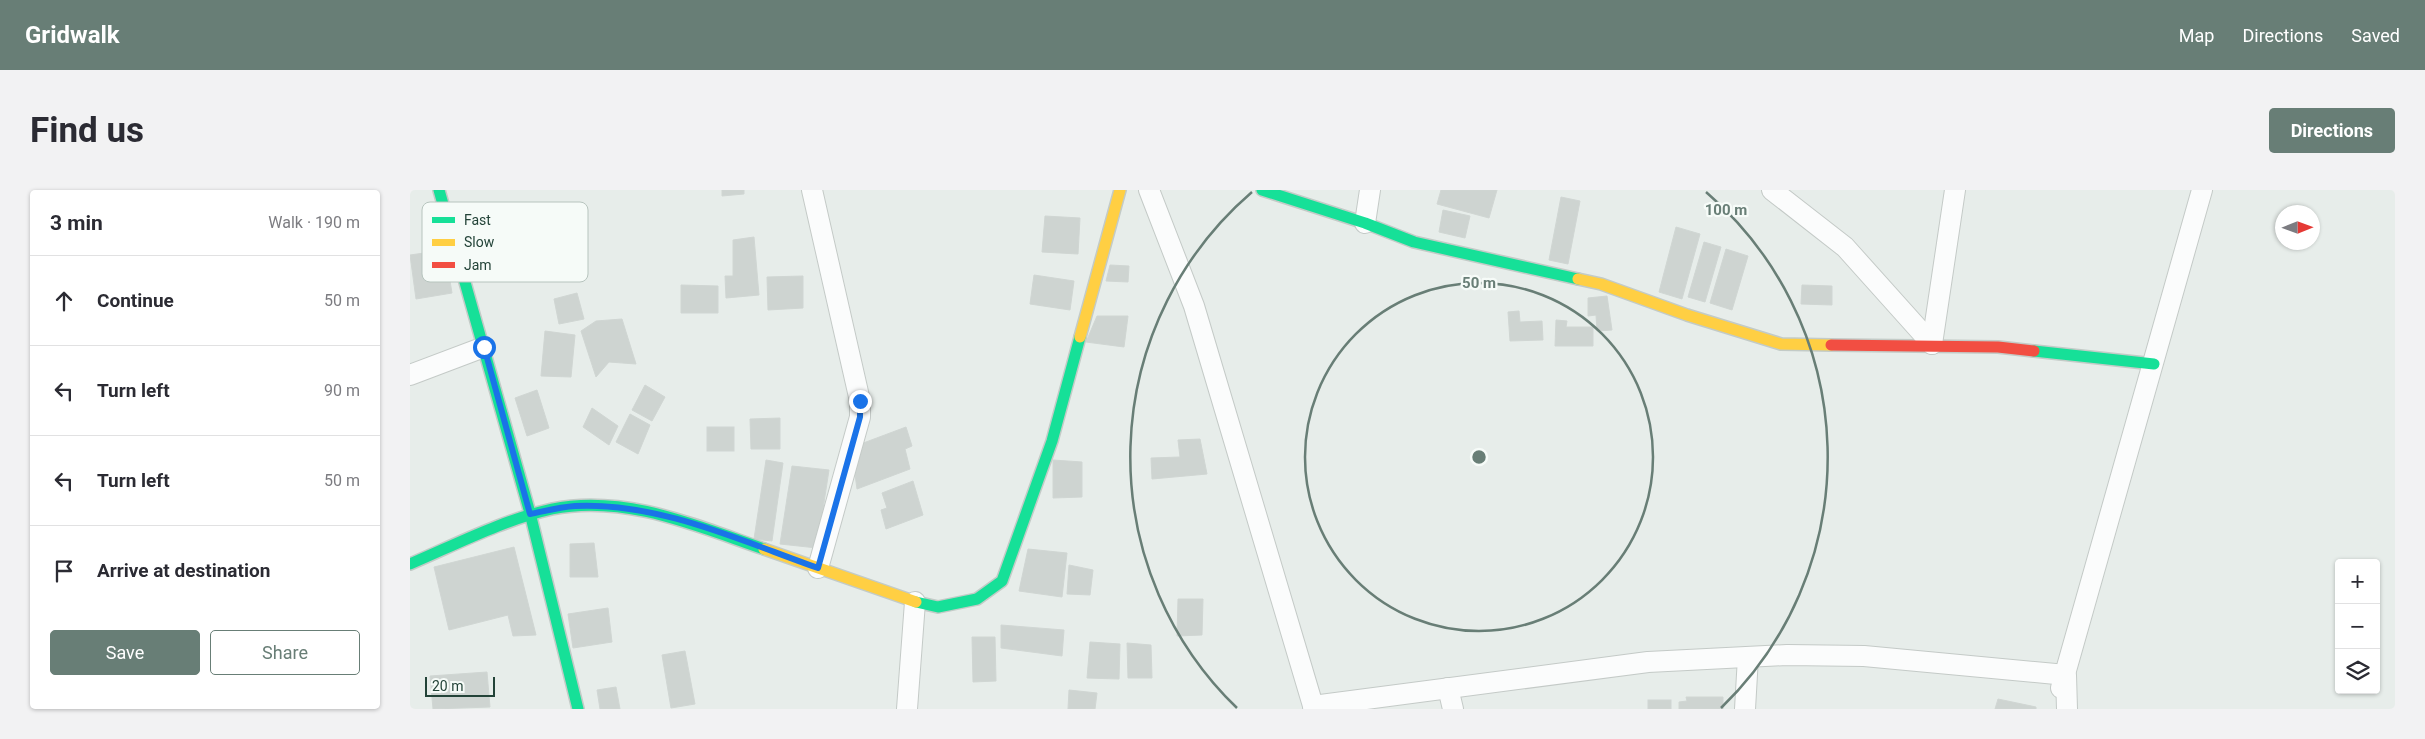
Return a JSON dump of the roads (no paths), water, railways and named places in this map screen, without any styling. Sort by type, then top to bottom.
[{"type":"street","points":[[812,190],[860,401],[860,417],[818,568]]},
{"type":"street","points":[[410,564],[530,514],[574,506],[616,507],[649,512],[713,531],[915,602],[938,607],[977,599],[1002,581],[1052,441],[1120,190]]},
{"type":"street","points":[[1149,190],[1194,306],[1313,707],[1648,662],[1748,657],[1864,656],[2066,675]]},
{"type":"street","points":[[1262,190],[1366,223],[1414,242],[1601,284],[1687,315],[1780,344],[1932,344],[1998,347],[2154,364]]},
{"type":"street","points":[[1366,223],[1370,190]]},
{"type":"street","points":[[1772,190],[1845,247],[1932,344]]},
{"type":"street","points":[[1932,344],[1955,190]]},
{"type":"street","points":[[2054,709],[2066,675],[2202,190]]},
{"type":"street","points":[[465,282],[530,514],[554,605],[578,709]]},
{"type":"street","points":[[410,375],[484,347]]},
{"type":"street","points":[[907,709],[915,602]]},
{"type":"street","points":[[1745,709],[1748,657]]},
{"type":"street","points":[[2066,675],[2067,709]]},
{"type":"street","points":[[1448,688],[1453,709]]}]
